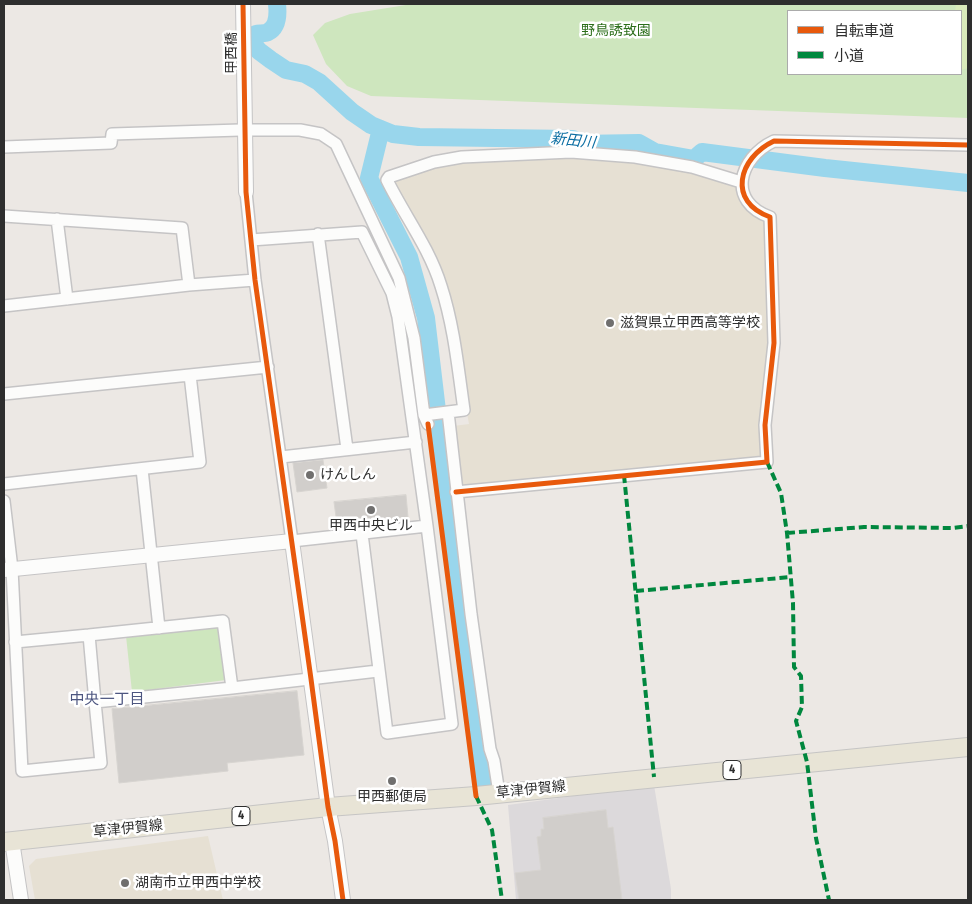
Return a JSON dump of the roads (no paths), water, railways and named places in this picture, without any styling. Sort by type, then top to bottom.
[{"type":"main road","name":"草津伊賀線","points":[[8,841],[328,807],[491,794],[968,746]]},
{"type":"street","name":"甲西橋","points":[[243,4],[246,192]]},
{"type":"street","points":[[4,147],[112,143],[112,134],[244,130],[300,130],[321,134],[336,144],[399,278],[414,338],[427,418],[446,412],[464,410],[452,327],[440,284],[414,226],[387,180],[389,177],[434,162],[462,157],[570,152],[634,157],[692,167],[741,182]]},
{"type":"street","points":[[456,492],[767,462],[765,425],[774,343],[770,217],[757,212],[747,201],[741,182],[747,163],[761,147],[774,141],[968,144]]},
{"type":"street","points":[[246,192],[255,280],[281,456],[328,807],[343,900]]},
{"type":"street","points":[[4,216],[182,228],[189,286]]},
{"type":"street","points":[[56,219],[67,299]]},
{"type":"street","points":[[251,240],[362,232],[392,293],[398,317],[416,442],[452,724],[387,733],[362,534]]},
{"type":"street","points":[[318,234],[347,449]]},
{"type":"street","points":[[4,306],[255,280]]},
{"type":"street","points":[[4,394],[268,367]]},
{"type":"street","points":[[4,484],[200,462],[190,375]]},
{"type":"street","points":[[446,412],[470,614],[488,739],[494,761],[491,794]]},
{"type":"street","points":[[281,456],[416,442]]},
{"type":"street","points":[[142,469],[159,628]]},
{"type":"street","points":[[4,501],[15,642],[22,771],[106,762],[95,702],[89,635]]},
{"type":"street","points":[[8,570],[427,526]]},
{"type":"street","points":[[15,642],[223,621],[232,688]]},
{"type":"street","points":[[95,702],[378,671]]},
{"type":"street","points":[[8,841],[21,900]]},
{"type":"waterway","name":"新田川","points":[[277,4],[274,27],[267,33],[256,34],[254,39],[254,45],[259,51],[286,70],[305,74],[319,82],[352,112],[371,125],[393,134],[419,137],[573,139],[579,144],[639,143],[655,152],[694,159],[702,152],[825,168],[968,183]]},
{"type":"waterway","points":[[381,129],[369,178],[409,257],[426,318],[455,562],[475,703],[483,781]]},
{"type":"place","name":"滋賀県立甲西高等学校","points":[[610,323]]},
{"type":"place","name":"けんしん","points":[[310,475]]},
{"type":"place","name":"甲西中央ビル","points":[[371,510]]},
{"type":"place","name":"甲西郵便局","points":[[392,781]]},
{"type":"place","name":"湖南市立甲西中学校","points":[[125,883]]},
{"type":"district","name":"中央一丁目","points":[[107,700]]},
{"type":"park label","name":"野鳥誘致園","points":[[616,31]]}]
